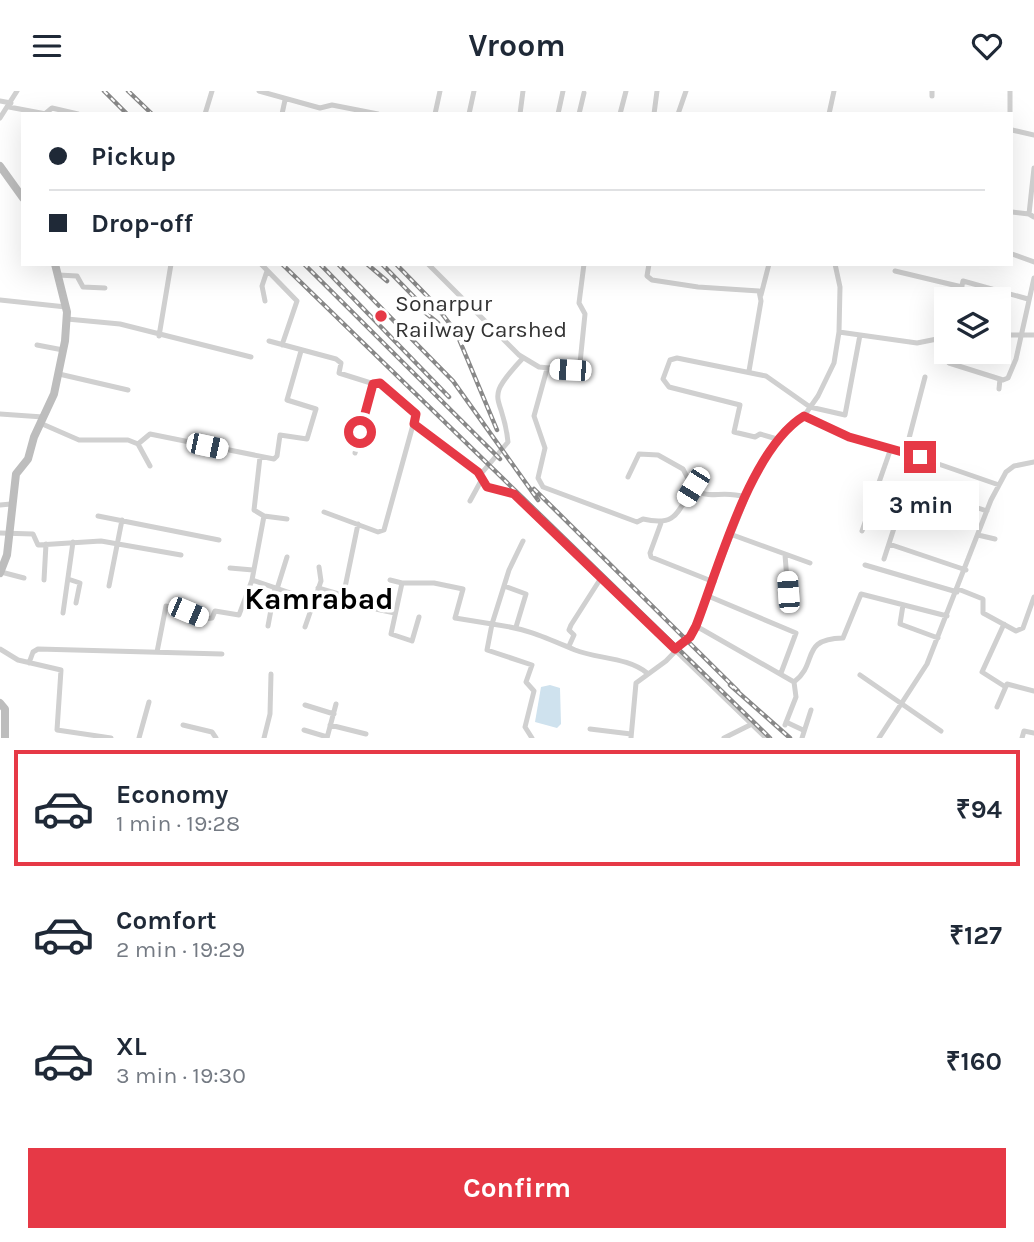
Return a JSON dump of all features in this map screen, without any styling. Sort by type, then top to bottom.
[{"type":"street","points":[[0,118],[17,91]]},
{"type":"street","points":[[206,112],[212,91]]},
{"type":"street","points":[[259,91],[320,108],[331,105],[368,112]]},
{"type":"street","points":[[435,112],[440,91]]},
{"type":"street","points":[[469,112],[474,91]]},
{"type":"street","points":[[520,112],[523,91]]},
{"type":"street","points":[[558,112],[563,91]]},
{"type":"street","points":[[621,112],[626,91]]},
{"type":"street","points":[[654,112],[657,91]]},
{"type":"street","points":[[679,112],[686,91]]},
{"type":"street","points":[[829,112],[834,91]]},
{"type":"street","points":[[1010,91],[1010,112]]},
{"type":"street","points":[[579,112],[584,93]]},
{"type":"street","points":[[282,112],[285,100]]},
{"type":"street","points":[[0,101],[38,112]]},
{"type":"street","points":[[48,112],[52,109],[68,112]]},
{"type":"street","points":[[1013,130],[1034,135]]},
{"type":"street","points":[[0,166],[21,195]]},
{"type":"street","points":[[1013,212],[1032,215],[1034,168]]},
{"type":"street","points":[[1013,254],[1034,262]]},
{"type":"street","points":[[24,578],[0,572],[4,533],[17,470],[28,459],[59,375],[67,319],[56,266]]},
{"type":"street","points":[[159,336],[171,266]]},
{"type":"street","points":[[263,266],[297,301],[282,345]]},
{"type":"street","points":[[430,266],[523,358],[547,369],[570,370],[580,363],[585,314],[579,300],[584,266]]},
{"type":"street","points":[[649,266],[647,276],[652,279],[698,287],[759,291],[761,295]]},
{"type":"street","points":[[749,371],[768,266]]},
{"type":"street","points":[[590,729],[631,736],[635,687],[647,673],[666,661],[675,649],[690,637],[696,626],[756,473],[777,439],[804,416],[834,363],[839,332],[841,287],[836,266]]},
{"type":"street","points":[[265,301],[262,286],[267,271]]},
{"type":"street","points":[[895,271],[958,287]]},
{"type":"street","points":[[58,275],[77,276],[83,287],[105,288]]},
{"type":"street","points":[[952,364],[1006,380],[1016,359],[1019,335],[1034,278]]},
{"type":"street","points":[[962,287],[963,281],[985,287]]},
{"type":"street","points":[[1011,294],[1028,299]]},
{"type":"street","points":[[0,300],[66,307]]},
{"type":"street","points":[[67,319],[120,324],[159,336],[251,357]]},
{"type":"street","points":[[839,332],[917,344],[934,340]]},
{"type":"street","points":[[777,439],[760,433],[753,437],[734,432],[741,406],[677,391],[665,384],[663,379],[670,360],[674,358],[749,371],[769,378],[810,407],[842,415],[847,414],[860,335]]},
{"type":"street","points":[[1011,335],[1034,335]]},
{"type":"street","points":[[269,341],[336,359],[341,363],[339,373],[373,384],[380,383],[416,414],[384,530],[378,532],[324,512]]},
{"type":"street","points":[[37,345],[63,350]]},
{"type":"street","points":[[138,444],[150,434],[276,458],[280,435],[308,437],[316,408],[287,400],[301,351]]},
{"type":"street","points":[[470,501],[481,477],[508,442],[498,409],[497,392],[501,382],[523,358]]},
{"type":"street","points":[[547,369],[534,416],[545,448],[539,483],[551,491],[637,522],[643,519],[662,523],[673,518],[693,487]]},
{"type":"street","points":[[59,375],[128,390]]},
{"type":"street","points":[[901,451],[907,446],[925,377]]},
{"type":"street","points":[[999,389],[1000,379]]},
{"type":"street","points":[[355,453],[373,384]]},
{"type":"street","points":[[0,414],[42,420],[79,440],[128,440],[138,444],[150,466]]},
{"type":"street","points":[[804,416],[849,437],[901,451],[999,485]]},
{"type":"street","points":[[414,424],[481,477],[492,490],[514,494],[766,738]]},
{"type":"street","points":[[862,531],[891,449]]},
{"type":"street","points":[[628,477],[639,454],[650,453],[683,469],[687,481],[693,487],[715,497],[729,493],[745,497]]},
{"type":"street","points":[[260,457],[254,510],[264,516],[287,519]]},
{"type":"street","points":[[880,738],[920,677],[999,485],[1009,468],[1034,462]]},
{"type":"street","points":[[927,491],[987,511]]},
{"type":"street","points":[[0,505],[11,505]]},
{"type":"street","points":[[884,559],[901,508]]},
{"type":"street","points":[[870,510],[896,522]]},
{"type":"street","points":[[98,516],[219,540]]},
{"type":"street","points":[[157,652],[166,606],[205,619],[212,618],[215,611],[239,615],[247,586],[252,580],[264,516]]},
{"type":"street","points":[[109,586],[122,520]]},
{"type":"street","points":[[662,523],[650,553],[651,557],[714,582]]},
{"type":"street","points":[[358,524],[342,602],[394,613]]},
{"type":"street","points":[[4,533],[33,534],[36,544],[96,541],[181,555]]},
{"type":"street","points":[[730,534],[810,562]]},
{"type":"street","points":[[978,535],[995,539]]},
{"type":"street","points":[[523,541],[504,586],[487,650],[531,664],[526,682],[534,691],[525,727],[532,738]]},
{"type":"street","points":[[63,613],[74,542]]},
{"type":"street","points":[[44,580],[47,544]]},
{"type":"street","points":[[889,544],[966,570]]},
{"type":"street","points":[[785,555],[788,592]]},
{"type":"street","points":[[268,626],[276,588],[287,557]]},
{"type":"street","points":[[865,565],[983,599],[983,613],[1020,631],[1034,597]]},
{"type":"street","points":[[305,627],[321,581],[319,567]]},
{"type":"street","points":[[230,568],[253,570]]},
{"type":"street","points":[[569,646],[574,635],[569,631],[571,625],[601,578]]},
{"type":"street","points":[[68,579],[80,583],[76,603]]},
{"type":"street","points":[[252,580],[314,601]]},
{"type":"street","points":[[390,580],[402,583],[434,583],[463,589],[455,618],[516,627],[546,635],[569,646],[632,664],[647,673]]},
{"type":"street","points":[[402,583],[391,634],[412,641],[419,617]]},
{"type":"street","points":[[504,586],[526,594],[516,627]]},
{"type":"street","points":[[318,588],[342,594]]},
{"type":"street","points":[[794,681],[801,676],[813,647],[823,639],[843,638],[861,594],[947,616]]},
{"type":"street","points":[[708,596],[796,633],[781,673]]},
{"type":"street","points":[[903,605],[900,624],[938,638]]},
{"type":"street","points":[[1004,624],[982,672],[1004,686],[1011,684],[1034,691]]},
{"type":"street","points":[[696,626],[794,681]]},
{"type":"street","points":[[0,649],[29,663],[62,672],[57,730],[111,738]]},
{"type":"street","points":[[29,663],[33,652],[38,649],[222,654]]},
{"type":"street","points":[[264,738],[270,713],[271,674]]},
{"type":"street","points":[[860,675],[942,731]]},
{"type":"street","points":[[794,681],[796,697],[785,724],[803,730]]},
{"type":"street","points":[[997,707],[1004,686]]},
{"type":"street","points":[[139,738],[149,702]]},
{"type":"street","points":[[0,703],[5,709],[5,738]]},
{"type":"street","points":[[305,705],[334,713]]},
{"type":"street","points":[[304,730],[327,738],[336,705]]},
{"type":"street","points":[[802,738],[811,710]]},
{"type":"street","points":[[724,738],[752,724]]},
{"type":"street","points":[[183,725],[212,732],[216,738]]},
{"type":"street","points":[[330,725],[366,734]]},
{"type":"street","points":[[1022,738],[1024,731],[1034,733]]},
{"type":"water","points":[[550,685],[560,688],[561,724],[557,728],[535,722],[541,687]]},
{"type":"railway","points":[[104,91],[125,112]]},
{"type":"railway","points":[[128,91],[150,112]]},
{"type":"railway","points":[[284,266],[770,738]]},
{"type":"railway","points":[[306,266],[500,459]]},
{"type":"railway","points":[[322,266],[449,397]]},
{"type":"railway","points":[[340,266],[453,381],[538,500]]},
{"type":"railway","points":[[369,266],[387,281]]},
{"type":"railway","points":[[384,266],[421,304]]},
{"type":"railway","points":[[398,266],[433,302],[456,332],[497,430]]},
{"type":"railway","points":[[411,301],[438,323]]},
{"type":"railway","points":[[534,489],[738,691]]},
{"type":"railway","points":[[730,685],[790,738]]},
{"type":"place","name":"Sonarpur Railway Carshed","points":[[381,316]]},
{"type":"district","name":"Kamrabad","points":[[319,599]]},
{"type":"route","points":[[360,432],[373,384],[380,383],[416,414],[414,424],[478,472],[487,487],[514,494],[675,649],[690,637],[696,626],[714,582],[725,545],[756,473],[774,443],[795,421],[804,416],[849,437],[920,457]]}]
